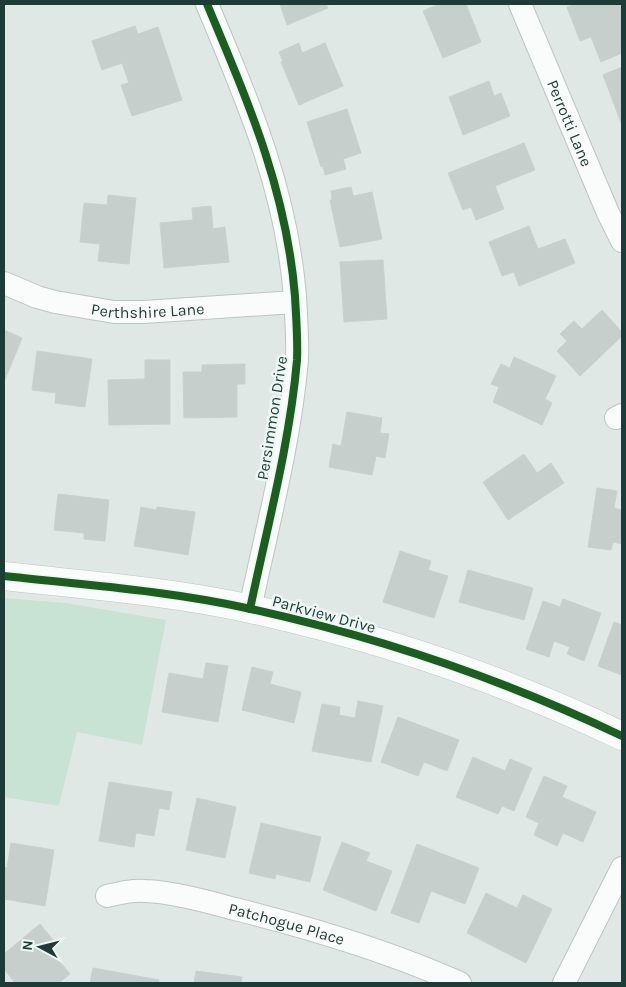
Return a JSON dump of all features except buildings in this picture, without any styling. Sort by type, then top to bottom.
[{"type":"street","name":"Persimmon Drive","points":[[207,4],[251,110],[266,152],[286,227],[295,302],[297,338],[294,387],[286,437],[250,609]]},
{"type":"street","name":"Perrotti Lane","points":[[520,4],[608,213],[622,241]]},
{"type":"street","name":"Perthshire Lane","points":[[4,283],[28,294],[55,302],[114,312],[144,312],[295,302]]},
{"type":"street","name":"Parkview Drive","points":[[4,576],[130,589],[250,609],[315,625],[412,654],[573,713],[622,736]]},
{"type":"street","points":[[564,983],[622,868]]},
{"type":"street","name":"Patchogue Place","points":[[107,896],[144,891],[212,904],[281,921],[405,961],[460,983]]},
{"type":"green space","points":[[4,598],[66,603],[166,620],[142,745],[77,732],[59,806],[4,797]]},
{"type":"cycle path","points":[[207,4],[237,76],[274,182],[290,256],[295,296],[297,360],[294,391],[277,485],[250,609]]},
{"type":"cycle path","points":[[4,576],[128,589],[190,598],[299,620],[440,662],[533,696],[622,736]]}]
